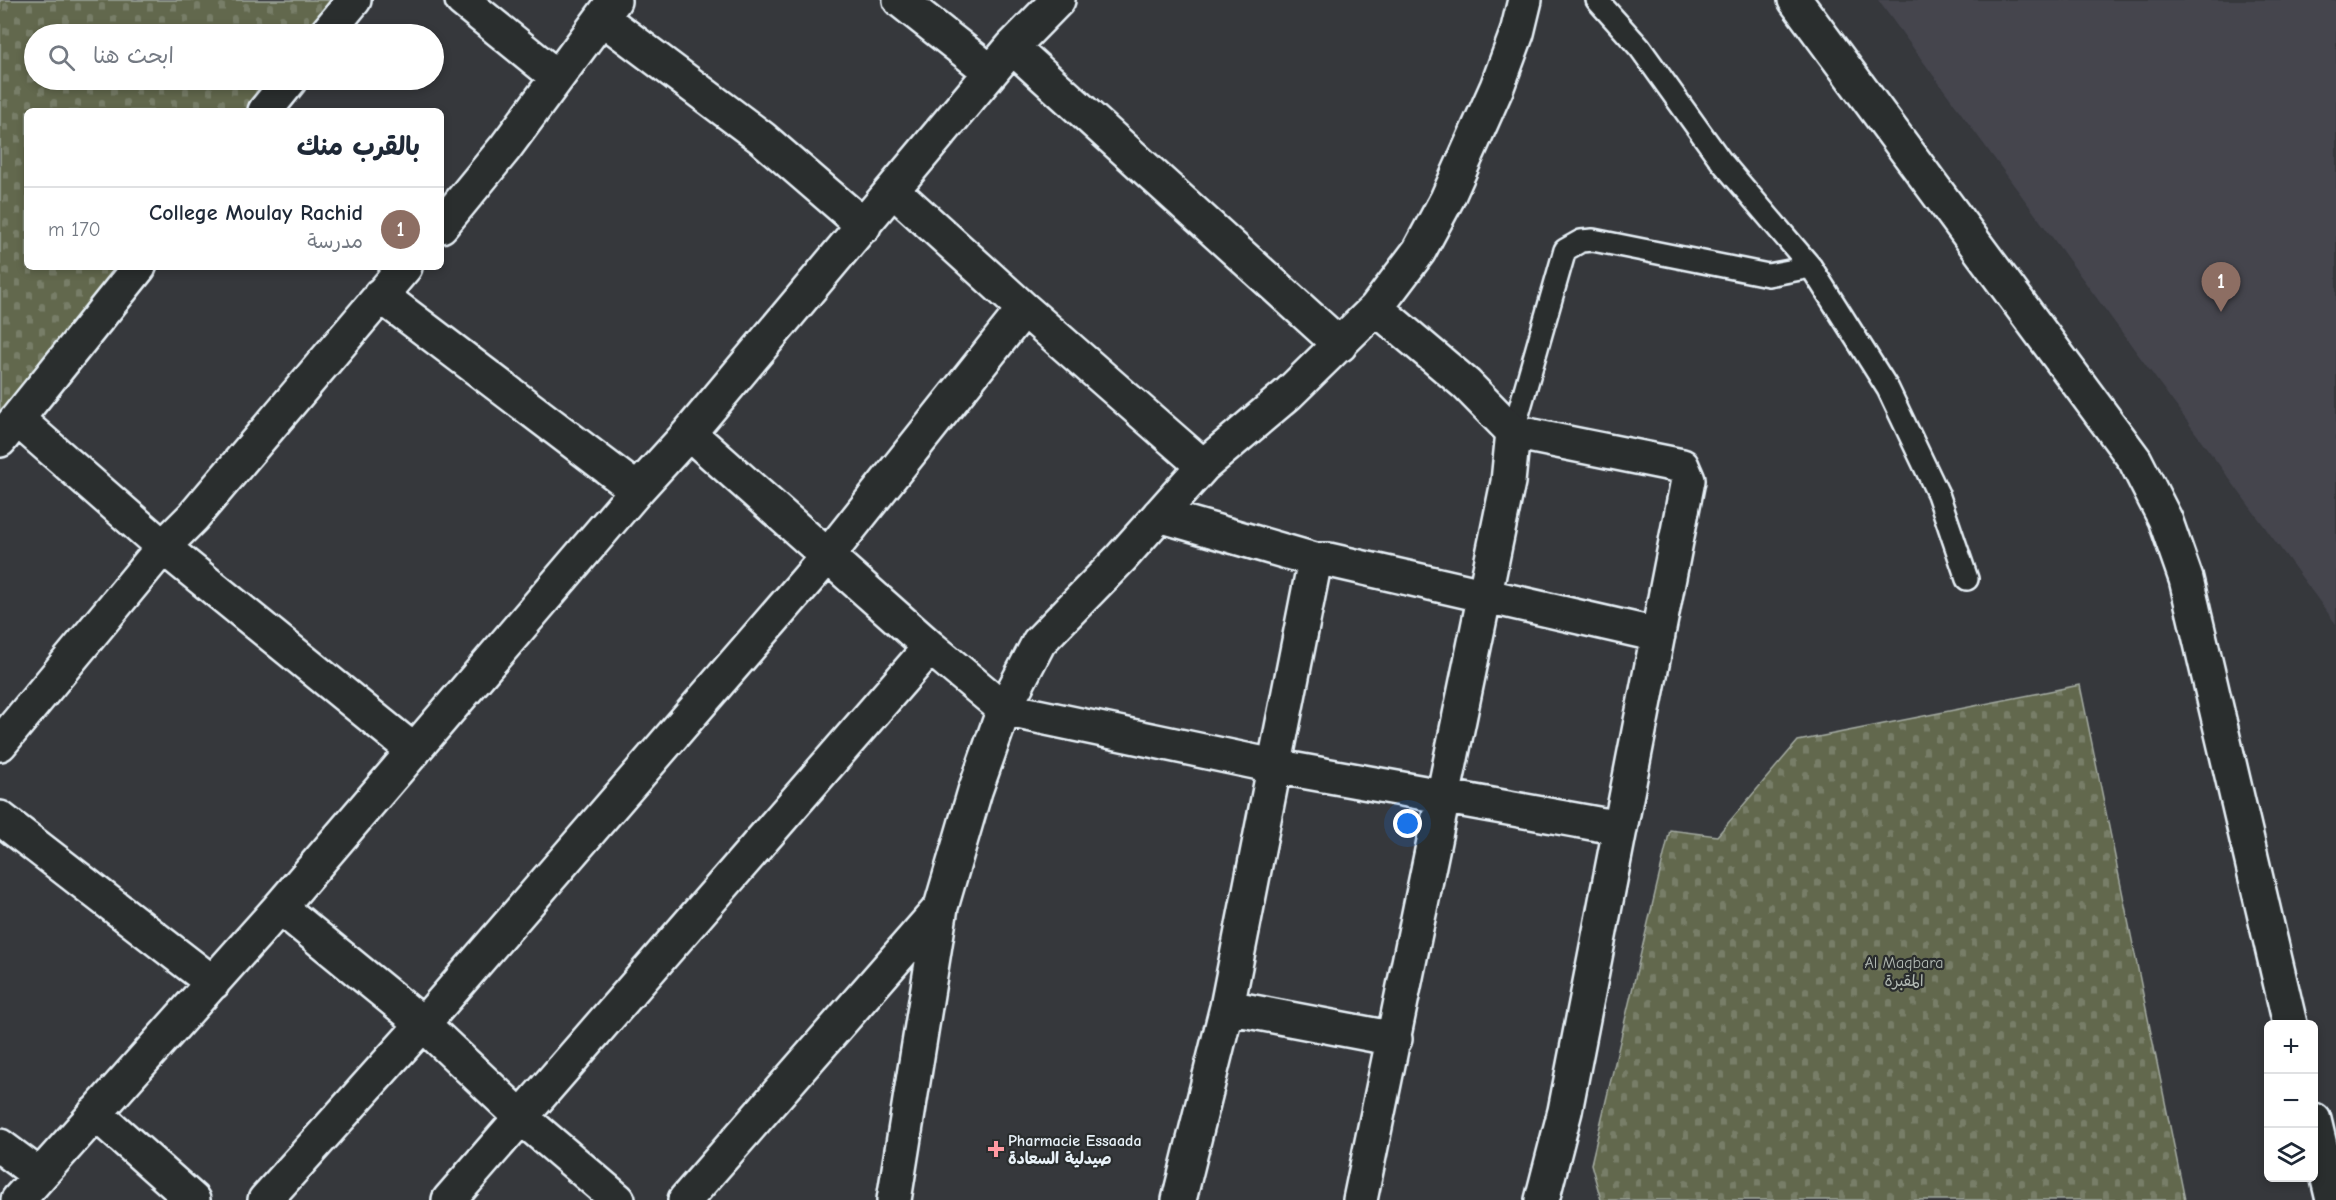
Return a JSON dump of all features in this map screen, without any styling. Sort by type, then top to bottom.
[{"type":"street","points":[[334,24],[354,0]]},
{"type":"street","points":[[462,0],[557,77]]},
{"type":"street","points":[[900,0],[991,72]]},
{"type":"street","points":[[18,1200],[280,907],[637,490],[689,434],[1012,47],[1058,0]]},
{"type":"street","points":[[894,1200],[941,907],[975,791],[1004,709],[1039,642],[1203,466],[1288,394],[1376,308],[1419,251],[1448,199],[1497,87],[1517,33],[1525,0]]},
{"type":"street","points":[[1795,0],[2135,460],[2165,519],[2186,579],[2289,1020]]},
{"type":"street","points":[[444,222],[505,148],[608,9],[864,226]]},
{"type":"street","points":[[1012,47],[1340,345]]},
{"type":"street","points":[[267,108],[282,90]]},
{"type":"street","points":[[893,190],[1023,309],[1203,466]]},
{"type":"street","points":[[137,270],[8,429],[163,547],[414,751]]},
{"type":"street","points":[[0,744],[163,547],[193,517],[402,270]]},
{"type":"street","points":[[380,295],[637,490]]},
{"type":"street","points":[[1376,308],[1466,384],[1513,432],[1682,466],[1688,480],[1565,1111],[1542,1200]]},
{"type":"street","points":[[265,1200],[423,1024],[826,558],[1023,309]]},
{"type":"street","points":[[1360,1200],[1508,482],[1513,432]]},
{"type":"street","points":[[689,434],[826,558],[1004,709],[1274,766],[1620,828]]},
{"type":"street","points":[[1159,515],[1315,560],[1329,560],[1485,594],[1658,635]]},
{"type":"street","points":[[1179,1200],[1227,1007],[1315,560]]},
{"type":"street","points":[[449,1200],[930,647]]},
{"type":"street","points":[[0,818],[213,983]]},
{"type":"street","points":[[280,907],[423,1024],[521,1117],[618,1200]]},
{"type":"street","points":[[685,1200],[941,907]]},
{"type":"street","points":[[1227,1007],[1395,1039]]},
{"type":"street","points":[[95,1113],[194,1200]]},
{"type":"street","points":[[2315,1128],[2333,1200]]},
{"type":"street","points":[[0,1146],[39,1175]]},
{"type":"lane","points":[[1598,0],[1640,48],[1721,161],[1811,267],[1888,389],[1938,494],[1967,579]]},
{"type":"lane","points":[[1513,432],[1565,250],[1574,244],[1593,240],[1768,275],[1811,267]]},
{"type":"shaded area","points":[[1878,0],[2336,0],[2336,624]]},
{"type":"green space","points":[[0,0],[360,0],[341,24],[24,24],[24,90],[289,90],[274,108],[24,108],[24,270],[144,270],[0,449]]},
{"type":"green space","name":"Al Maqbara المقبرة","points":[[2080,685],[2185,1200],[1601,1200],[1591,1164],[1670,830],[1717,836],[1798,741]]},
{"type":"place","name":"College Moulay Rachid","points":[[2221,312]]},
{"type":"place","name":"Pharmacie Essaada صيدلية السعادة","points":[[996,1149]]}]
